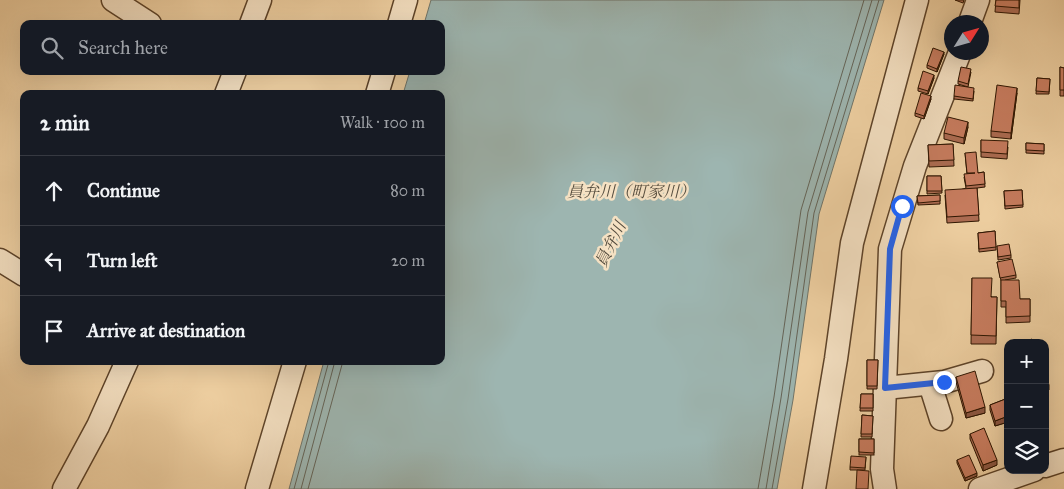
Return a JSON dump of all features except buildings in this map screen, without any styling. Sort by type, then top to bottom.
[{"type":"street","points":[[113,0],[144,20]]},
{"type":"street","points":[[253,20],[260,0]]},
{"type":"street","points":[[400,20],[406,0]]},
{"type":"street","points":[[814,489],[836,359],[852,243],[917,0]]},
{"type":"street","points":[[973,15],[978,0]]},
{"type":"street","points":[[885,489],[882,469],[890,249],[915,166],[957,60]]},
{"type":"street","points":[[378,90],[383,75]]},
{"type":"street","points":[[0,260],[20,272]]},
{"type":"street","points":[[64,489],[98,426],[125,365]]},
{"type":"street","points":[[257,489],[294,365]]},
{"type":"street","points":[[885,388],[930,384],[982,371]]},
{"type":"street","points":[[930,384],[941,418]]},
{"type":"street","points":[[1049,465],[1064,460]]},
{"type":"street","points":[[980,489],[1023,474]]},
{"type":"water","name":"員弁川（町家川）","points":[[431,0],[884,0],[819,214],[793,400],[777,489],[289,489],[323,365],[445,365],[445,90],[404,90],[409,75],[445,75],[445,20],[425,20]]},
{"type":"route","points":[[902,206],[890,249],[885,388],[944,382]]},
{"type":"water label","name":"員弁川","points":[[610,244]]}]
